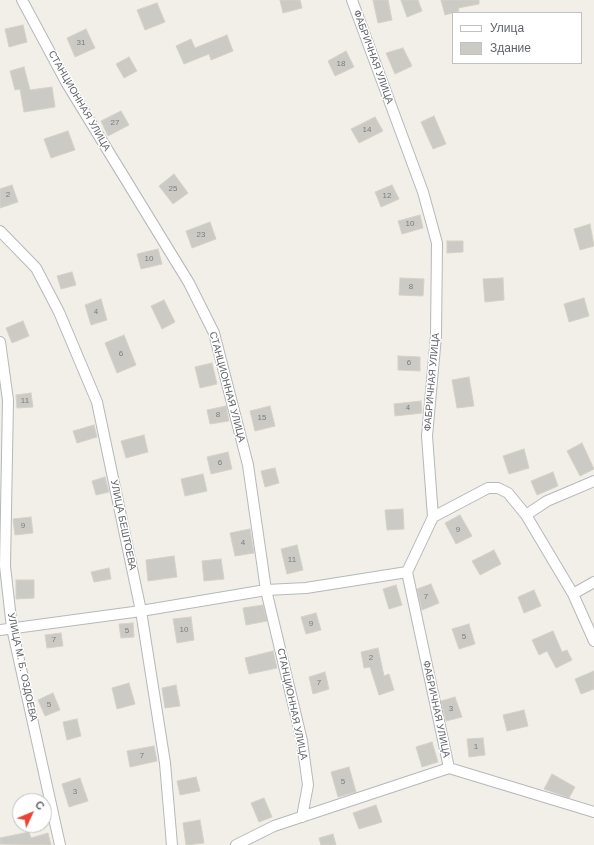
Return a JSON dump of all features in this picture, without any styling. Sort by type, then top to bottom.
[{"type":"street","name":"СТАНЦИОННАЯ УЛИЦА","points":[[22,0],[66,82],[190,283],[214,333],[248,466],[266,590],[302,740],[308,785],[302,817]]},
{"type":"street","name":"ФАБРИЧНАЯ УЛИЦА","points":[[352,0],[424,192],[437,243],[436,336],[427,436],[433,517],[407,572],[449,768]]},
{"type":"street","name":"УЛИЦА БЕШТОЕВА","points":[[0,232],[36,268],[59,312],[97,402],[141,611],[165,763],[172,845]]},
{"type":"street","name":"УЛИЦА М. Б. ОЗДОЕВА","points":[[0,342],[8,400],[5,566],[12,628],[60,845]]},
{"type":"street","points":[[526,515],[547,501],[594,481]]},
{"type":"street","points":[[433,517],[484,489],[493,487],[510,494],[526,515],[573,594],[594,641]]},
{"type":"street","points":[[0,630],[141,611],[266,590],[306,588],[407,572]]},
{"type":"street","points":[[573,594],[594,582]]},
{"type":"street","points":[[236,845],[274,826],[449,768],[594,812]]},
{"type":"building","points":[[280,0],[300,0],[302,8],[283,13]]},
{"type":"building","points":[[373,0],[388,0],[392,20],[378,23]]},
{"type":"building","points":[[401,0],[418,0],[422,11],[407,17]]},
{"type":"building","points":[[441,0],[479,0],[479,4],[458,8],[459,11],[445,15]]},
{"type":"building","points":[[157,3],[165,22],[145,30],[137,10]]},
{"type":"building","points":[[23,25],[27,42],[9,47],[5,29]]},
{"type":"building","points":[[86,29],[95,48],[75,57],[67,38]]},
{"type":"building","points":[[227,35],[233,51],[211,60],[209,54],[184,64],[176,46],[191,39],[195,48]]},
{"type":"building","points":[[403,48],[412,66],[395,74],[386,53]]},
{"type":"building","points":[[346,51],[354,67],[335,76],[328,61]]},
{"type":"building","points":[[129,57],[137,71],[124,78],[116,64]]},
{"type":"building","points":[[24,67],[30,90],[52,87],[55,107],[24,112],[20,89],[15,90],[10,71]]},
{"type":"building","points":[[121,111],[129,125],[108,136],[101,121]]},
{"type":"building","points":[[434,116],[446,144],[433,149],[421,122]]},
{"type":"building","points":[[375,117],[383,131],[359,143],[351,129]]},
{"type":"building","points":[[68,131],[75,150],[51,158],[44,139]]},
{"type":"building","points":[[174,174],[188,193],[173,204],[159,186]]},
{"type":"building","points":[[12,185],[18,202],[0,208],[0,189]]},
{"type":"building","points":[[392,185],[399,199],[381,207],[375,192]]},
{"type":"building","points":[[420,215],[423,228],[402,234],[398,221]]},
{"type":"building","points":[[210,222],[216,239],[192,248],[186,231]]},
{"type":"building","points":[[590,224],[594,246],[580,250],[574,229]]},
{"type":"building","points":[[447,241],[463,241],[463,252],[447,253]]},
{"type":"building","points":[[158,249],[162,264],[141,269],[137,254]]},
{"type":"building","points":[[72,272],[76,285],[61,289],[57,276]]},
{"type":"building","points":[[400,278],[424,279],[423,296],[399,295]]},
{"type":"building","points":[[503,278],[504,300],[485,302],[483,279]]},
{"type":"building","points":[[584,298],[589,316],[569,322],[564,304]]},
{"type":"building","points":[[101,299],[107,320],[91,325],[85,305]]},
{"type":"building","points":[[164,300],[175,322],[162,329],[151,306]]},
{"type":"building","points":[[23,321],[29,336],[12,343],[6,328]]},
{"type":"building","points":[[124,335],[136,365],[117,373],[105,343]]},
{"type":"building","points":[[398,356],[420,357],[420,371],[398,370]]},
{"type":"building","points":[[212,363],[217,384],[200,388],[195,367]]},
{"type":"building","points":[[469,377],[474,406],[457,408],[452,380]]},
{"type":"building","points":[[31,393],[33,407],[17,408],[16,395]]},
{"type":"building","points":[[421,401],[422,413],[395,416],[394,404]]},
{"type":"building","points":[[226,406],[229,421],[210,424],[207,410]]},
{"type":"building","points":[[270,406],[275,426],[255,431],[250,411]]},
{"type":"building","points":[[94,425],[97,437],[77,443],[73,431]]},
{"type":"building","points":[[144,435],[148,452],[126,458],[121,441]]},
{"type":"building","points":[[582,443],[594,469],[580,476],[567,451]]},
{"type":"building","points":[[524,449],[529,468],[509,474],[503,456]]},
{"type":"building","points":[[228,452],[232,469],[211,474],[207,457]]},
{"type":"building","points":[[275,468],[279,483],[265,487],[261,471]]},
{"type":"building","points":[[553,472],[558,486],[537,495],[531,481]]},
{"type":"building","points":[[203,474],[207,491],[185,496],[181,479]]},
{"type":"building","points":[[105,477],[109,492],[96,495],[92,481]]},
{"type":"building","points":[[403,509],[404,529],[387,530],[385,510]]},
{"type":"building","points":[[460,515],[472,536],[456,544],[445,523]]},
{"type":"building","points":[[31,517],[33,533],[15,535],[13,519]]},
{"type":"building","points":[[250,529],[254,553],[235,556],[230,533]]},
{"type":"building","points":[[297,545],[303,570],[287,574],[281,549]]},
{"type":"building","points":[[494,550],[501,564],[480,575],[472,561]]},
{"type":"building","points":[[174,556],[177,577],[148,581],[146,560]]},
{"type":"building","points":[[221,559],[224,579],[204,581],[202,561]]},
{"type":"building","points":[[109,568],[111,579],[94,582],[91,572]]},
{"type":"building","points":[[16,580],[34,580],[34,598],[16,599]]},
{"type":"building","points":[[431,584],[439,603],[422,610],[417,589]]},
{"type":"building","points":[[396,585],[402,605],[389,609],[383,589]]},
{"type":"building","points":[[534,590],[541,606],[524,613],[518,597]]},
{"type":"building","points":[[263,605],[267,621],[246,625],[243,608]]},
{"type":"building","points":[[316,613],[321,630],[306,634],[301,617]]},
{"type":"building","points":[[191,617],[194,640],[177,643],[173,619]]},
{"type":"building","points":[[133,623],[134,637],[121,638],[119,624]]},
{"type":"building","points":[[469,624],[475,644],[459,649],[452,629]]},
{"type":"building","points":[[553,631],[562,652],[567,650],[572,660],[556,668],[547,651],[539,655],[532,640]]},
{"type":"building","points":[[61,633],[63,646],[47,648],[45,635]]},
{"type":"building","points":[[378,648],[384,676],[389,674],[394,690],[379,695],[370,667],[364,668],[361,652]]},
{"type":"building","points":[[273,651],[277,668],[249,674],[245,658]]},
{"type":"building","points":[[594,671],[594,689],[581,694],[575,679]]},
{"type":"building","points":[[325,672],[329,689],[313,694],[309,677]]},
{"type":"building","points":[[129,683],[135,704],[117,709],[112,688]]},
{"type":"building","points":[[176,685],[180,706],[165,708],[162,688]]},
{"type":"building","points":[[53,693],[60,710],[45,716],[38,700]]},
{"type":"building","points":[[455,697],[462,717],[446,721],[441,701]]},
{"type":"building","points":[[524,710],[528,726],[507,731],[503,715]]},
{"type":"building","points":[[77,719],[81,736],[67,740],[63,722]]},
{"type":"building","points":[[483,738],[485,755],[469,757],[467,739]]},
{"type":"building","points":[[432,742],[438,762],[422,767],[416,747]]},
{"type":"building","points":[[154,746],[157,761],[130,767],[127,751]]},
{"type":"building","points":[[349,767],[356,792],[338,797],[331,772]]},
{"type":"building","points":[[552,774],[575,787],[569,798],[544,789]]},
{"type":"building","points":[[196,777],[200,791],[180,795],[177,781]]},
{"type":"building","points":[[80,778],[88,801],[69,807],[62,784]]},
{"type":"building","points":[[264,798],[272,817],[259,822],[251,803]]},
{"type":"building","points":[[376,805],[382,822],[359,829],[353,813]]},
{"type":"building","points":[[200,820],[204,843],[186,845],[183,823]]},
{"type":"building","points":[[29,833],[31,838],[48,833],[51,845],[0,844],[0,838]]},
{"type":"building","points":[[333,834],[336,845],[321,845],[319,838]]}]
